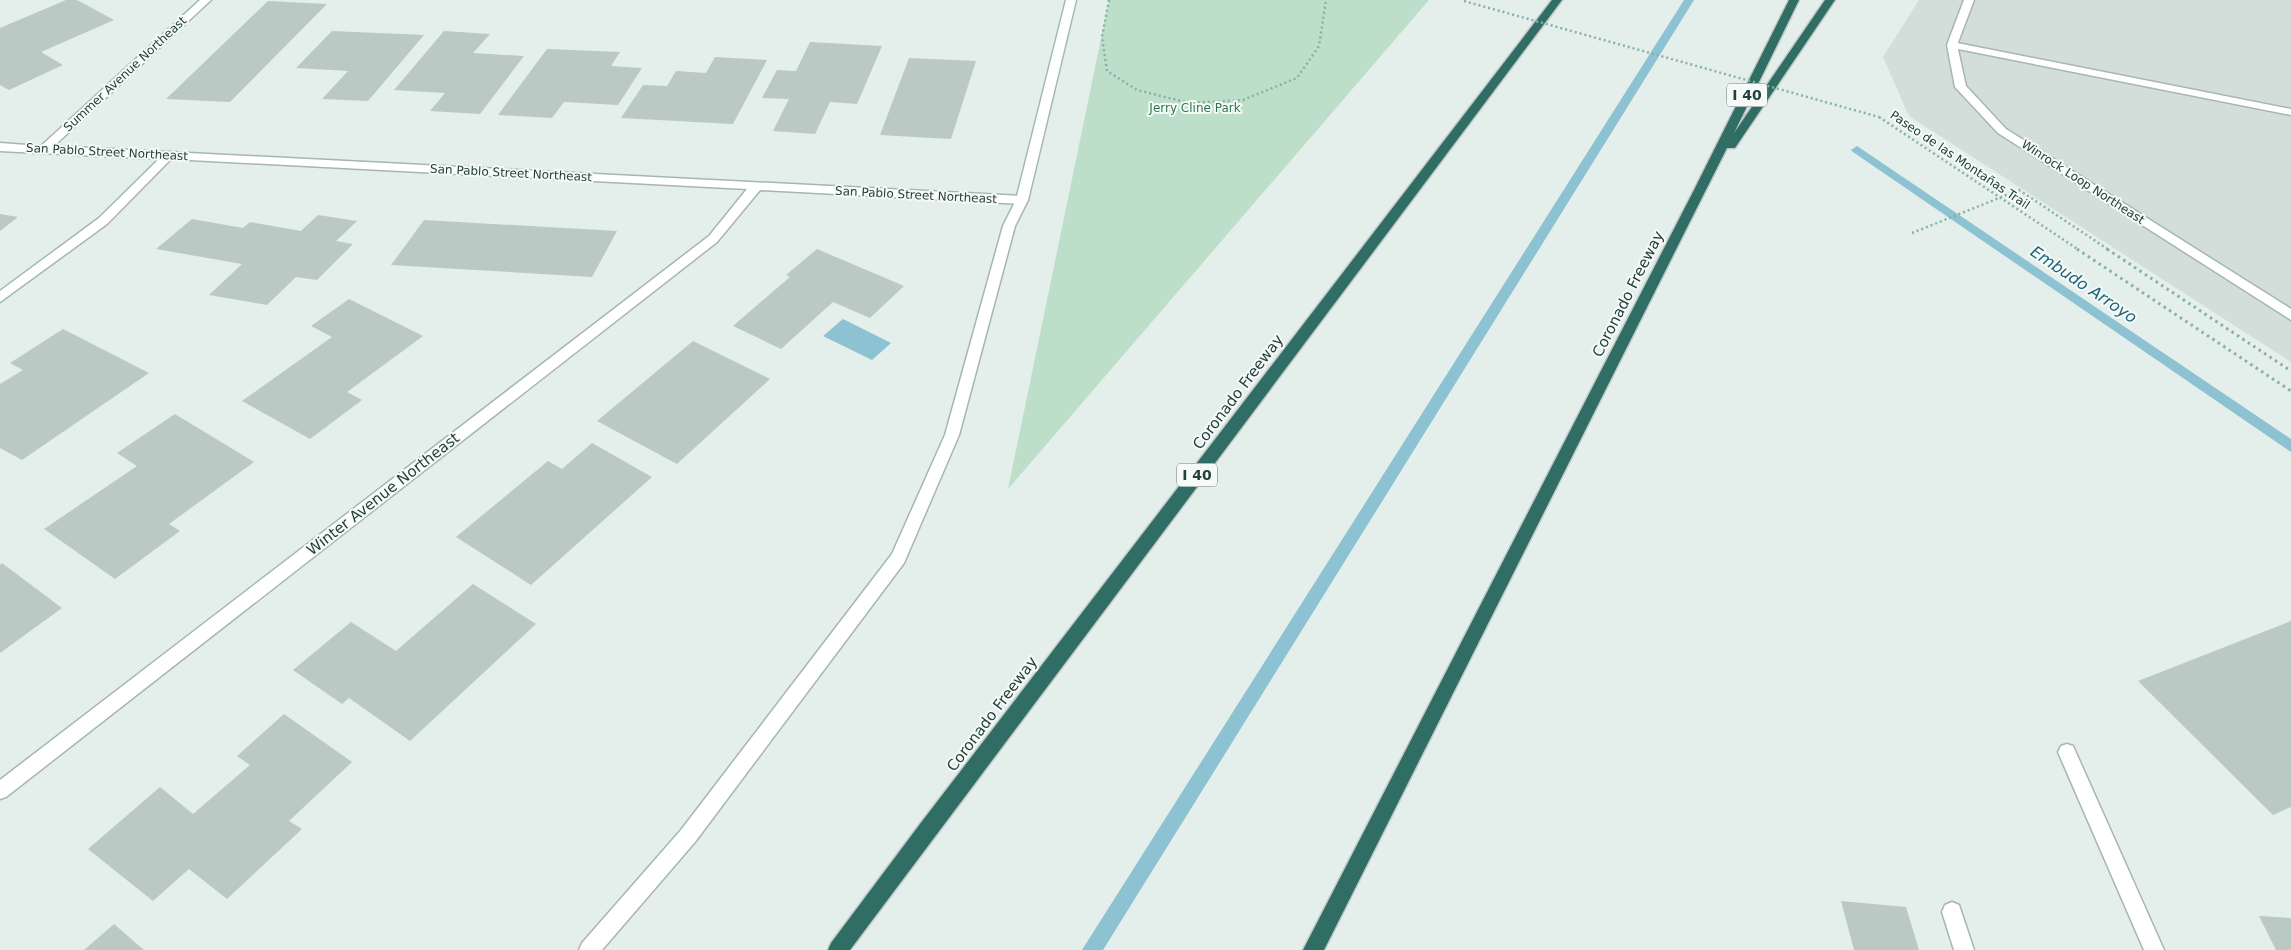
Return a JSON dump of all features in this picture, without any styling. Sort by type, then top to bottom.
[{"type":"highway","name":"Coronado Freeway","points":[[838,950],[969,772],[1454,139],[1557,0]]},
{"type":"highway","name":"Coronado Freeway","points":[[1313,950],[1700,190],[1794,0]]},
{"type":"highway","points":[[1700,190],[1830,0]]},
{"type":"street","name":"Summer Avenue Northeast","points":[[44,149],[206,0]]},
{"type":"street","points":[[589,950],[688,836],[898,558],[952,435],[1009,226],[1022,200],[1071,0]]},
{"type":"street","points":[[1969,0],[1952,46],[2291,112]]},
{"type":"street","name":"Winrock Loop Northeast","points":[[1952,46],[1961,88],[2002,131],[2291,315]]},
{"type":"street","name":"San Pablo Street Northeast","points":[[0,147],[1022,200]]},
{"type":"street","points":[[0,298],[103,222],[168,156]]},
{"type":"street","name":"Winter Avenue Northeast","points":[[0,791],[713,239],[756,187]]},
{"type":"street","points":[[2066,752],[2154,950]]},
{"type":"street","points":[[1952,912],[1964,950]]},
{"type":"path","points":[[1108,0],[1102,37],[1107,71],[1137,90],[1189,102],[1242,100],[1297,78],[1319,46],[1326,0]]},
{"type":"path","name":"Paseo de las Montañas Trail","points":[[1464,0],[1879,117],[2291,391]]},
{"type":"path","points":[[1912,234],[2019,190],[2291,371]]},
{"type":"shaded area","points":[[1919,0],[2291,0],[2291,362],[1909,116],[1883,57]]},
{"type":"green space","name":"Jerry Cline Park","points":[[1109,0],[1429,0],[1008,489]]},
{"type":"water","points":[[843,319],[891,343],[872,360],[823,336]]},
{"type":"building","points":[[66,0],[77,0],[114,20],[41,52],[63,65],[9,90],[0,85],[0,28]]},
{"type":"building","points":[[268,1],[327,4],[230,102],[166,99]]},
{"type":"building","points":[[332,31],[424,35],[368,101],[322,99],[348,71],[296,68]]},
{"type":"building","points":[[444,31],[490,34],[473,53],[524,56],[480,114],[430,111],[445,93],[394,90]]},
{"type":"building","points":[[810,42],[882,46],[857,104],[830,102],[815,134],[773,131],[789,99],[762,98],[777,70],[796,71]]},
{"type":"building","points":[[547,49],[620,52],[611,66],[642,68],[618,105],[564,102],[552,118],[498,115]]},
{"type":"building","points":[[715,57],[767,60],[733,124],[621,118],[643,85],[667,86],[676,71],[706,73]]},
{"type":"building","points":[[909,58],[976,61],[951,139],[880,135]]},
{"type":"building","points":[[0,214],[18,217],[0,231]]},
{"type":"building","points":[[318,215],[357,221],[336,241],[353,244],[317,280],[296,277],[267,305],[209,295],[242,264],[156,249],[192,219],[243,228],[250,222],[301,231]]},
{"type":"building","points":[[424,220],[617,231],[592,277],[391,265]]},
{"type":"building","points":[[817,249],[904,286],[870,318],[833,302],[781,349],[733,326],[790,277],[786,275]]},
{"type":"building","points":[[349,299],[423,336],[347,392],[362,400],[310,439],[242,401],[332,337],[311,326]]},
{"type":"building","points":[[63,329],[149,373],[22,460],[0,448],[0,384],[23,370],[10,363]]},
{"type":"building","points":[[693,341],[770,379],[677,464],[597,421]]},
{"type":"building","points":[[175,414],[254,462],[169,524],[180,531],[115,579],[44,529],[137,466],[117,453]]},
{"type":"building","points":[[592,443],[652,477],[531,585],[456,537],[548,461],[562,469]]},
{"type":"building","points":[[2,563],[62,608],[0,653],[0,565]]},
{"type":"building","points":[[473,584],[536,624],[410,741],[349,698],[342,704],[293,670],[351,622],[396,651]]},
{"type":"building","points":[[2291,621],[2291,807],[2273,815],[2138,681]]},
{"type":"building","points":[[284,714],[352,762],[289,821],[302,829],[227,899],[189,869],[153,901],[88,849],[160,787],[193,814],[250,765],[237,756]]},
{"type":"building","points":[[1841,901],[1906,907],[1919,950],[1854,950]]},
{"type":"building","points":[[2259,916],[2291,918],[2291,950],[2276,950]]},
{"type":"building","points":[[114,924],[144,950],[84,950]]},
{"type":"waterway","points":[[1092,950],[1689,0]]},
{"type":"waterway","name":"Embudo Arroyo","points":[[1857,150],[2291,446]]}]
